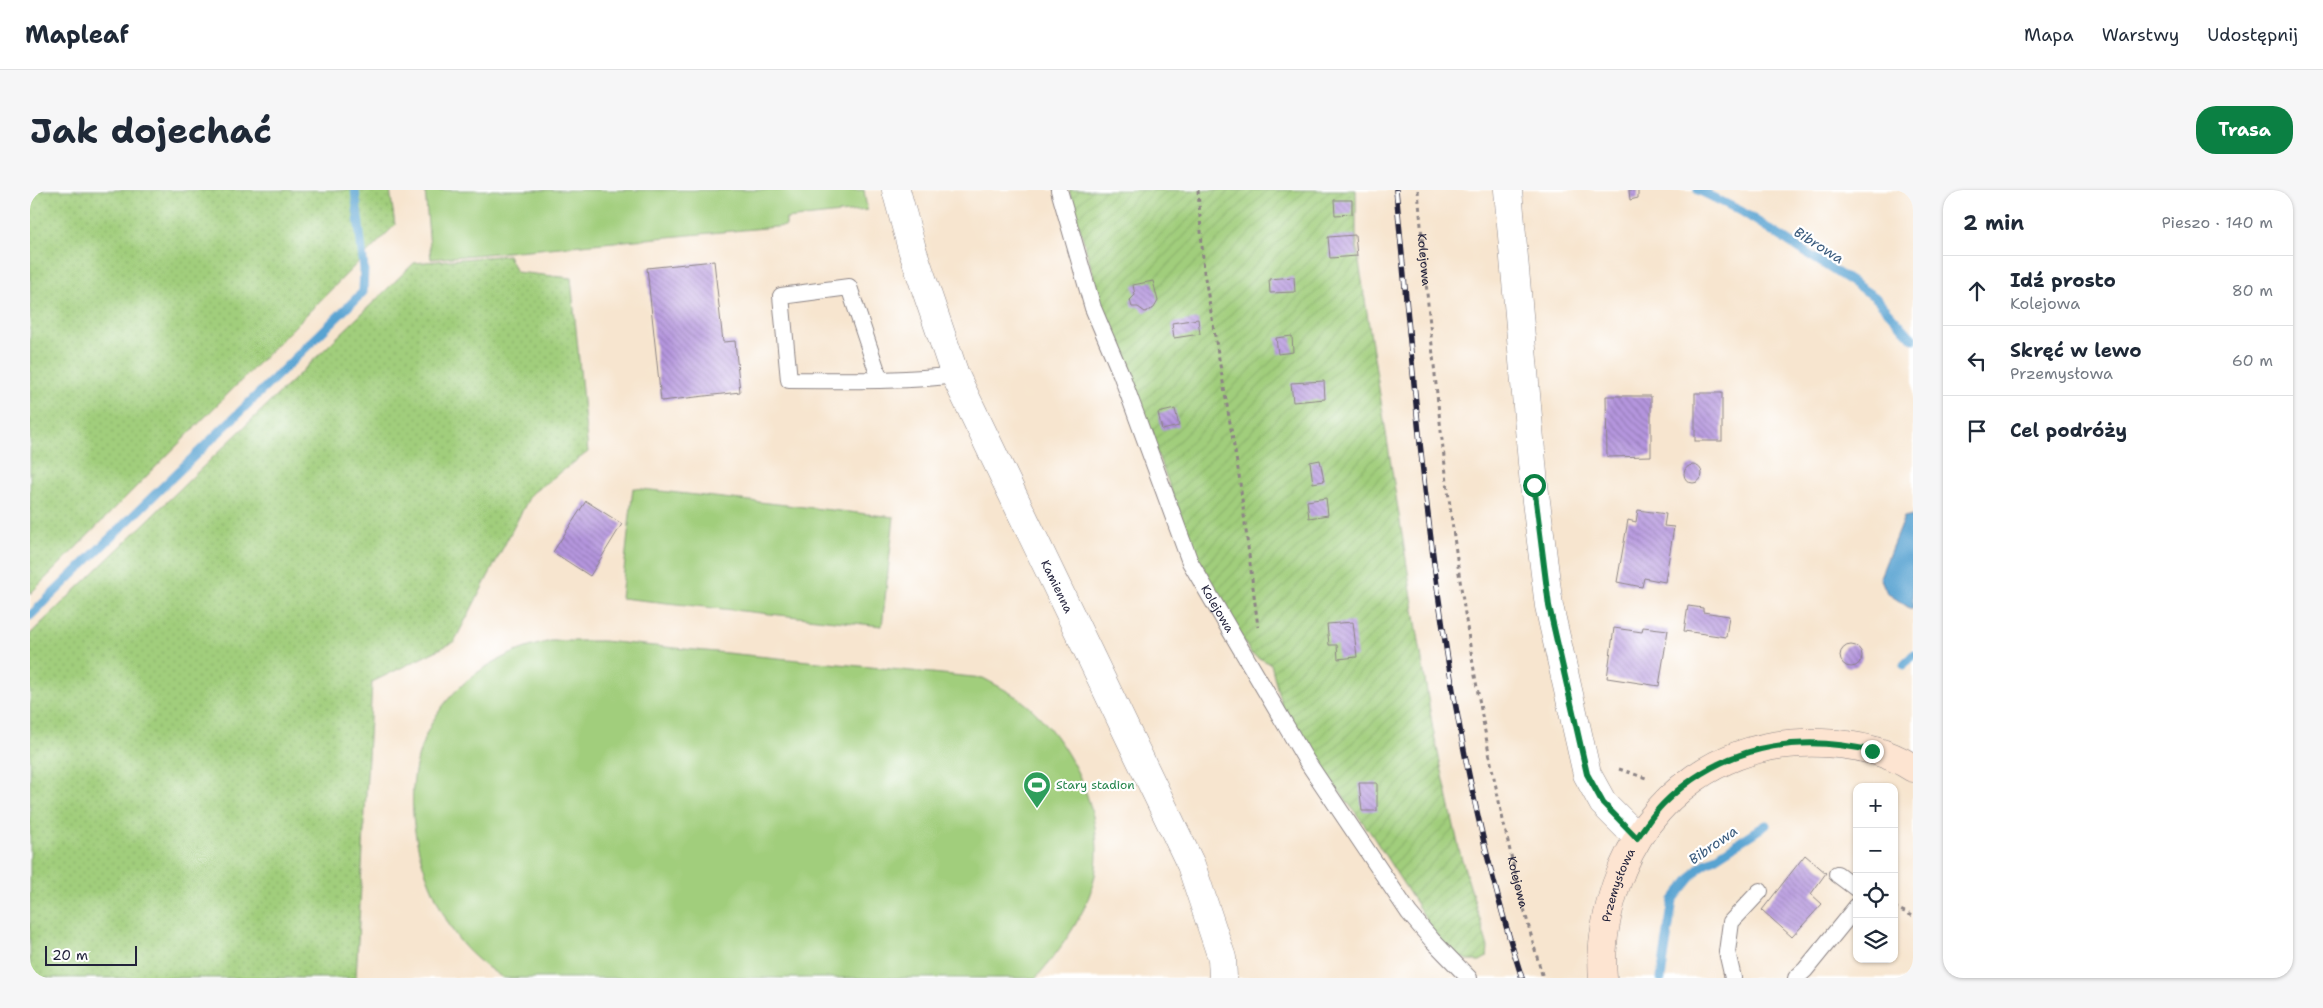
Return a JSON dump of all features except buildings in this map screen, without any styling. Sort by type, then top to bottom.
[{"type":"main road","name":"Przemysłowa","points":[[1603,978],[1601,959],[1610,902],[1622,870],[1637,838],[1662,805],[1685,785],[1716,765],[1742,754],[1772,745],[1805,742],[1845,744],[1872,751],[1913,768]]},
{"type":"street","name":"Kamienna","points":[[896,190],[912,249],[955,375],[1191,865],[1222,958],[1223,978]]},
{"type":"street","points":[[1508,190],[1534,485],[1549,606],[1587,774],[1603,803],[1637,838]]},
{"type":"lane","name":"Kolejowa","points":[[1059,190],[1093,308],[1121,374],[1190,562],[1306,760],[1409,913],[1469,978]]},
{"type":"lane","points":[[880,380],[849,287],[781,296],[789,380],[880,380],[917,380],[955,375]]},
{"type":"lane","points":[[1836,874],[1853,886]]},
{"type":"lane","points":[[1733,978],[1727,952],[1731,922],[1760,891]]},
{"type":"lane","points":[[1796,978],[1805,970],[1853,911]]},
{"type":"path","points":[[1198,190],[1204,272],[1240,475],[1258,630]]},
{"type":"path","name":"Kolejowa","points":[[1418,190],[1448,485],[1472,660],[1506,833],[1542,978]]},
{"type":"path","points":[[1612,767],[1654,780]]},
{"type":"path","points":[[1898,909],[1913,916]]},
{"type":"green space","points":[[30,190],[390,190],[395,225],[30,594]]},
{"type":"green space","points":[[425,190],[864,190],[867,210],[786,219],[786,226],[431,259]]},
{"type":"green space","points":[[1069,190],[1356,190],[1356,234],[1359,262],[1433,730],[1460,853],[1488,947],[1487,957],[1480,961],[1469,961],[1451,952],[1437,936],[1370,832],[1311,754],[1282,708],[1271,664],[1251,654],[1195,553],[1104,313]]},
{"type":"green space","points":[[508,255],[516,272],[571,278],[588,452],[531,494],[454,642],[372,682],[356,978],[30,978],[30,634],[414,263]]},
{"type":"green space","points":[[633,488],[894,517],[882,626],[621,598]]},
{"type":"green space","points":[[551,641],[603,641],[983,678],[1016,697],[1034,711],[1062,744],[1083,784],[1095,826],[1096,869],[1088,899],[1074,928],[1036,978],[503,978],[476,958],[458,938],[450,927],[430,884],[417,843],[412,803],[416,765],[428,731],[447,700],[475,675],[509,655]]},
{"type":"water","points":[[1913,515],[1913,609],[1911,609],[1887,593],[1880,577],[1904,517]]},
{"type":"waterway","points":[[30,616],[363,292],[364,269],[355,190]]},
{"type":"waterway","name":"Bibrowa","points":[[1698,190],[1741,211],[1875,297],[1913,339]]},
{"type":"waterway","name":"Bibrowa","points":[[1904,665],[1913,655]]},
{"type":"waterway","name":"Bibrowa","points":[[1661,978],[1673,900],[1699,868],[1766,825]]},
{"type":"railway","points":[[1396,190],[1425,489],[1437,588],[1452,686],[1471,784],[1494,882],[1522,978]]},
{"type":"place","name":"Stary stadion","points":[[1037,809]]},
{"type":"route","points":[[1534,485],[1549,606],[1587,774],[1603,803],[1637,838],[1662,805],[1685,785],[1716,765],[1742,754],[1772,745],[1805,742],[1845,744],[1872,751]]}]
